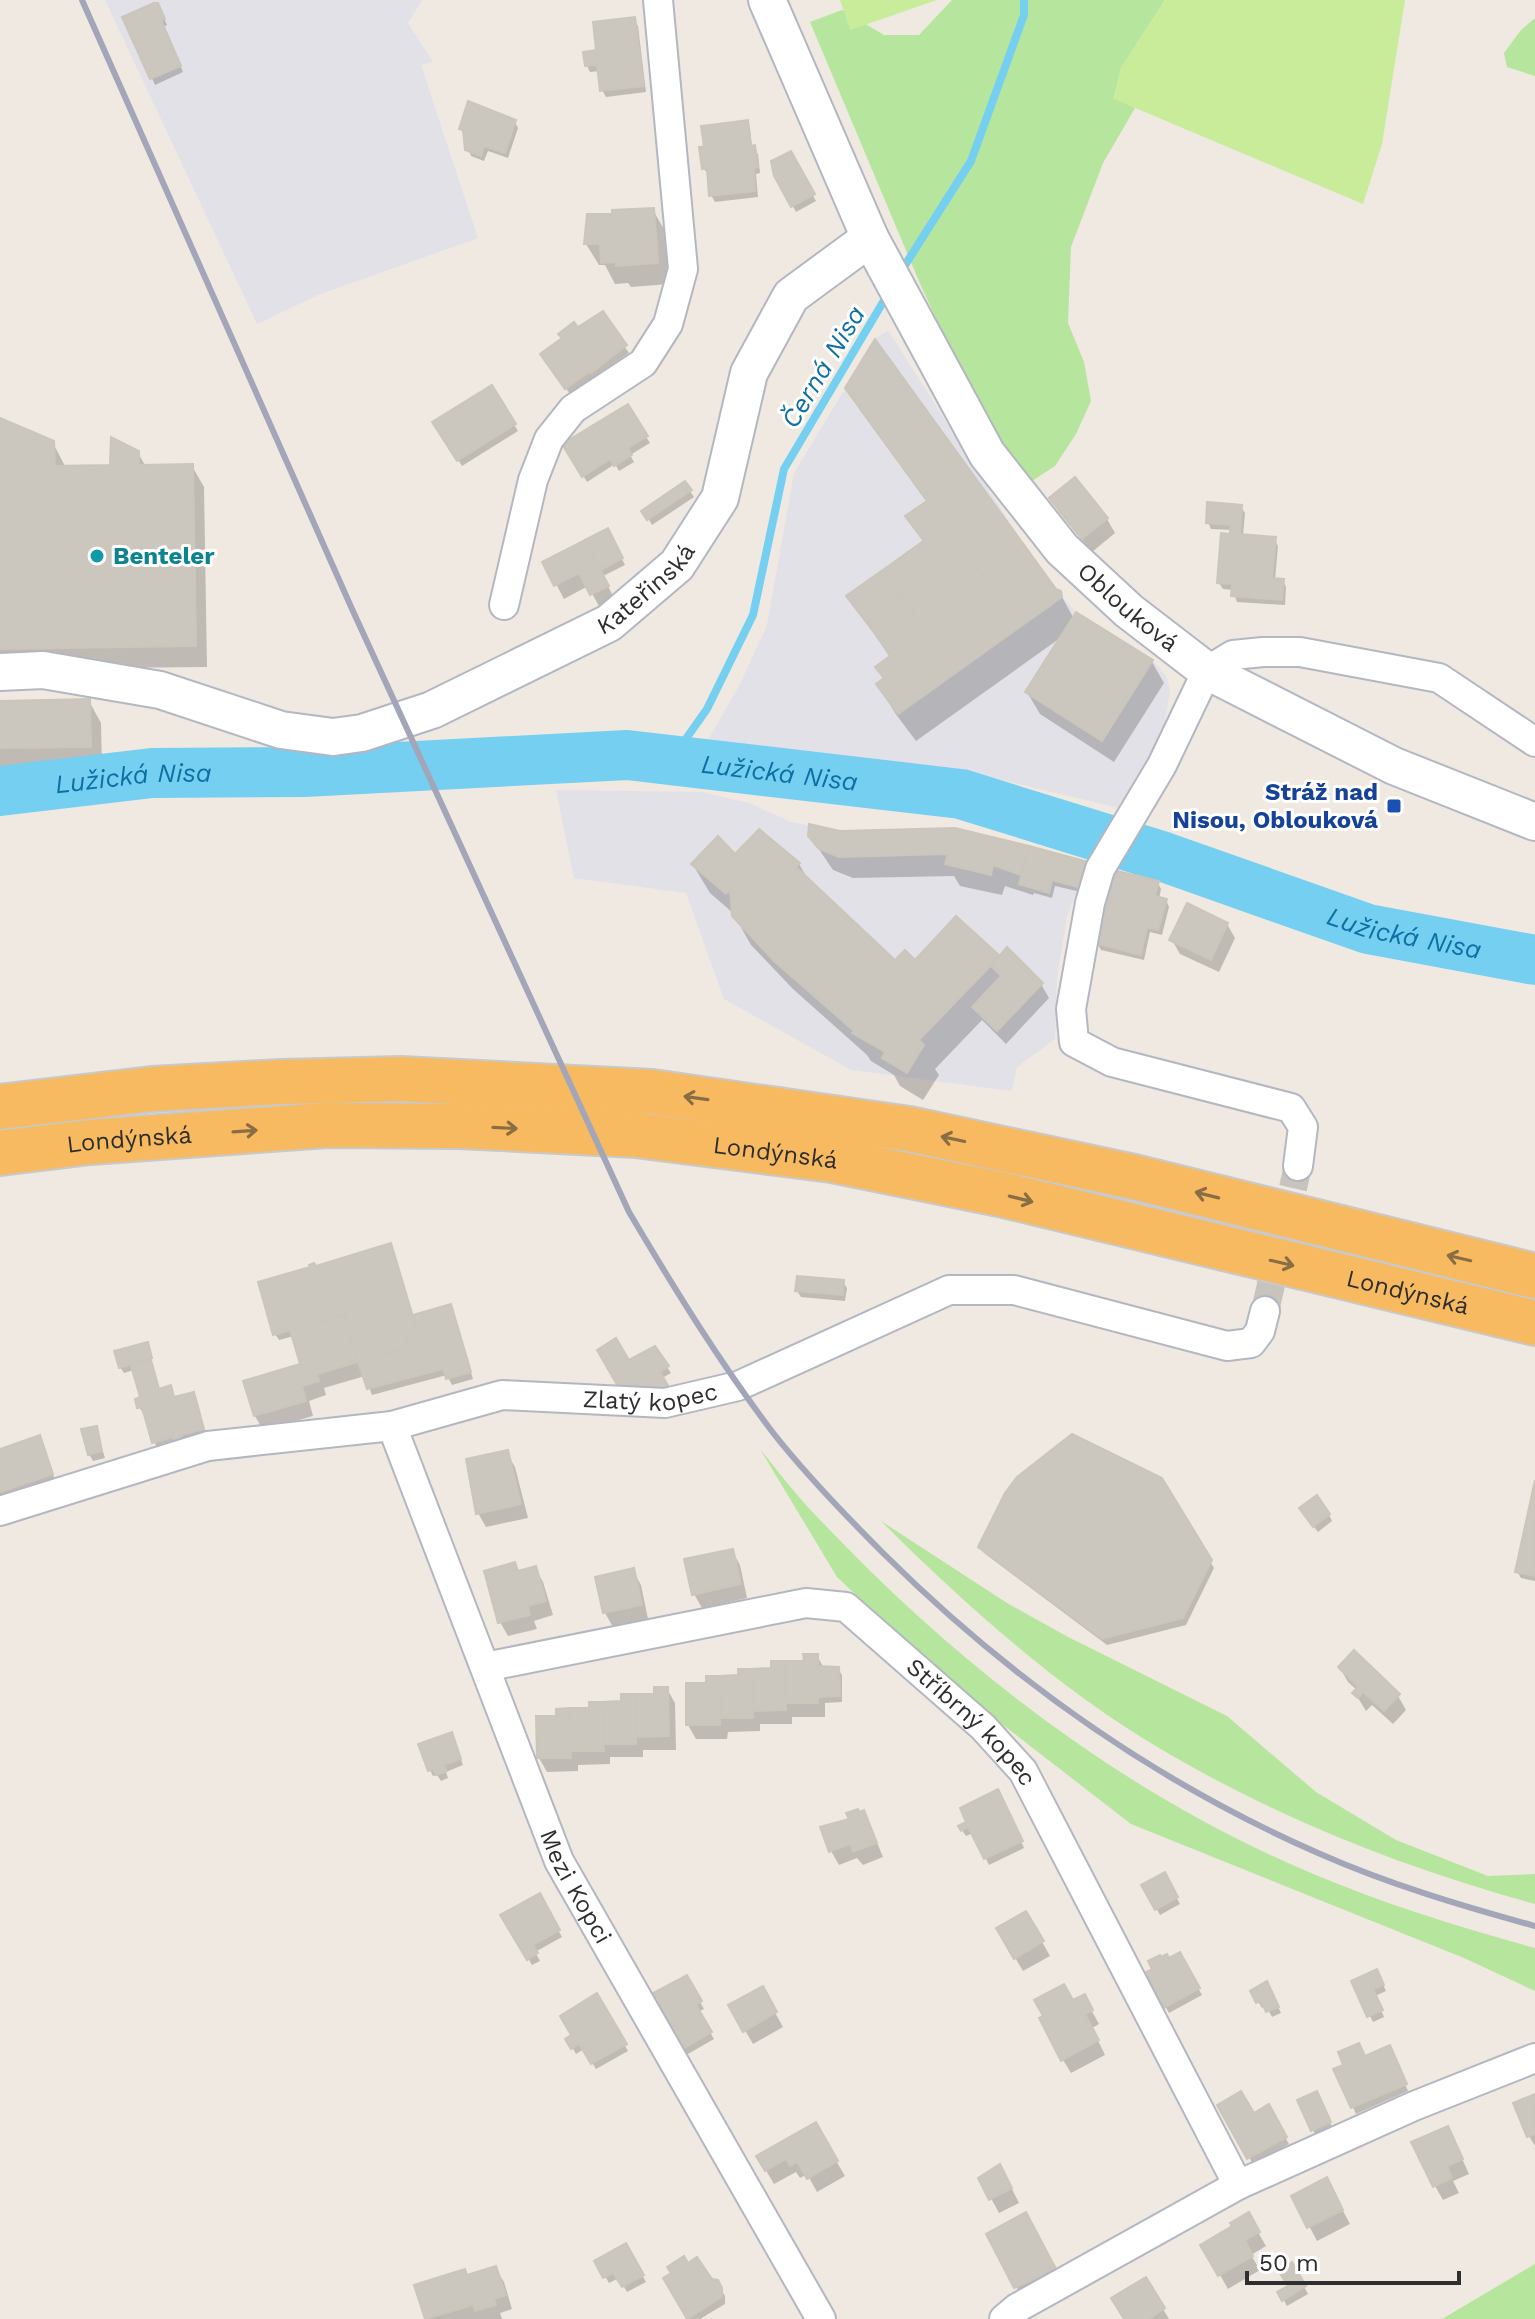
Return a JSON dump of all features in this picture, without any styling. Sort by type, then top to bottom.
[{"type":"highway","name":"Londýnská","points":[[0,1107],[152,1089],[356,1080],[401,1079],[652,1092],[909,1129],[1134,1177],[1535,1276]]},
{"type":"highway","name":"Londýnská","points":[[0,1153],[90,1142],[327,1125],[459,1126],[636,1135],[832,1160],[1004,1195],[1535,1323]]},
{"type":"street","points":[[504,605],[533,480],[549,439],[573,409],[643,363],[668,324],[683,269],[658,0]]},
{"type":"street","points":[[767,0],[870,238]]},
{"type":"street","name":"Oblouková","points":[[870,238],[987,454],[1062,549],[1129,611],[1207,671]]},
{"type":"street","name":"Kateřinská","points":[[0,672],[43,670],[160,690],[281,730],[333,737],[362,733],[432,710],[609,623],[677,565],[720,498],[749,373],[791,296],[870,238]]},
{"type":"street","points":[[1298,1166],[1303,1127],[1291,1108],[1112,1062],[1074,1042],[1071,1009],[1090,903],[1100,869],[1162,765],[1207,671],[1233,655],[1300,652],[1439,678],[1535,742]]},
{"type":"street","points":[[1207,671],[1394,766],[1535,822]]},
{"type":"street","name":"Zlatý kopec","points":[[0,1511],[208,1446],[392,1426],[502,1395],[665,1403],[738,1386],[949,1290],[1014,1290],[1227,1346],[1251,1343],[1260,1331],[1265,1311]]},
{"type":"street","name":"Mezi Kopci","points":[[392,1426],[559,1861],[821,2319]]},
{"type":"street","name":"Stříbrný kopec","points":[[485,1667],[806,1603],[846,1607],[983,1727],[1023,1771],[1238,2185]]},
{"type":"street","points":[[1004,2319],[1017,2308],[1238,2185],[1414,2106],[1535,2058]]},
{"type":"shaded area","points":[[105,0],[422,0],[408,23],[433,62],[421,65],[478,238],[318,295],[257,324]]},
{"type":"shaded area","points":[[888,330],[1024,545],[1061,591],[1062,597],[1076,612],[1153,660],[1167,678],[1170,691],[1164,728],[1127,810],[993,778],[844,767],[707,742],[740,684],[767,625],[794,473],[875,339]]},
{"type":"shaded area","points":[[556,790],[702,792],[749,803],[791,822],[840,831],[955,828],[1029,846],[1078,887],[1067,917],[1057,978],[1055,1039],[1017,1067],[1012,1091],[851,1070],[724,999],[686,893],[574,878]]},
{"type":"green space","points":[[840,0],[937,0],[850,30]]},
{"type":"green space","points":[[952,0],[1165,0],[1121,68],[1114,98],[1135,108],[1103,163],[1071,247],[1068,323],[1084,362],[1091,401],[1076,434],[1055,466],[1032,481],[995,444],[921,286],[810,22],[842,10],[884,35],[919,35]]},
{"type":"green space","points":[[1165,0],[1405,0],[1382,144],[1363,204],[1114,99],[1121,68]]},
{"type":"green space","points":[[1535,18],[1535,76],[1507,67],[1504,53],[1521,30]]},
{"type":"green space","points":[[760,1449],[806,1505],[876,1577],[989,1677],[1049,1723],[1175,1806],[1311,1873],[1366,1895],[1535,1948],[1535,1991],[1464,1958],[1131,1824],[950,1684],[837,1577]]},
{"type":"green space","points":[[881,1521],[1007,1603],[1227,1716],[1316,1792],[1396,1840],[1488,1876],[1535,1874],[1535,1904],[1437,1874],[1342,1839],[1249,1797],[1159,1748],[1085,1699],[1013,1643]]},
{"type":"green space","points":[[1535,2264],[1535,2319],[1442,2319]]},
{"type":"building","points":[[158,3],[165,19],[161,20],[181,66],[150,79],[122,17]]},
{"type":"building","points":[[635,17],[644,86],[600,91],[597,65],[585,66],[583,52],[596,50],[593,22]]},
{"type":"building","points":[[468,101],[516,120],[505,153],[484,146],[481,156],[465,150],[463,130],[459,129]]},
{"type":"building","points":[[748,120],[751,146],[755,145],[758,167],[754,168],[755,191],[709,196],[707,168],[702,169],[699,147],[704,147],[701,126]]},
{"type":"building","points":[[791,151],[815,194],[791,207],[774,176],[771,161]]},
{"type":"building","points":[[654,208],[658,263],[616,266],[616,262],[601,263],[600,244],[584,244],[587,214]]},
{"type":"building","points":[[603,311],[627,345],[565,389],[540,354],[562,338],[558,334],[574,322],[578,327]]},
{"type":"building","points":[[875,339],[1024,545],[983,575],[946,525],[924,541],[905,516],[927,501],[845,388]]},
{"type":"building","points":[[492,385],[516,424],[457,461],[432,422]]},
{"type":"building","points":[[628,404],[648,436],[628,448],[632,455],[614,466],[610,459],[582,477],[562,444]]},
{"type":"building","name":"Benteler","points":[[0,418],[54,441],[55,466],[110,465],[111,437],[139,451],[139,465],[193,464],[196,646],[0,649]]},
{"type":"building","points":[[1075,477],[1108,518],[1082,539],[1049,498]]},
{"type":"building","points":[[685,481],[692,490],[647,520],[641,511]]},
{"type":"building","points":[[1207,502],[1242,505],[1240,534],[1276,537],[1272,578],[1284,579],[1282,600],[1231,596],[1232,584],[1217,583],[1221,533],[1230,534],[1230,525],[1206,523]]},
{"type":"building","points":[[946,525],[983,575],[1024,545],[1056,589],[1061,591],[1062,597],[898,714],[876,684],[884,678],[875,667],[890,656],[878,638],[914,611],[883,570]]},
{"type":"building","points":[[608,528],[623,558],[601,570],[585,540]]},
{"type":"building","points":[[585,540],[609,586],[590,595],[579,573],[554,586],[542,562]]},
{"type":"building","points":[[883,570],[902,596],[867,623],[846,596]]},
{"type":"building","points":[[902,596],[914,611],[878,638],[867,623]]},
{"type":"building","points":[[1076,612],[1153,660],[1102,741],[1025,692]]},
{"type":"building","points":[[90,699],[91,747],[0,748],[0,701]]},
{"type":"building","points":[[809,824],[840,831],[955,828],[1029,846],[1021,875],[993,865],[991,875],[945,864],[948,854],[839,857],[819,849],[808,836]]},
{"type":"building","points":[[759,829],[800,863],[796,867],[895,960],[905,950],[915,960],[956,916],[1000,956],[919,1040],[924,1045],[907,1073],[882,1058],[885,1052],[852,1033],[854,1031],[774,961],[732,916],[730,890],[726,894],[691,864],[718,836],[735,854]]},
{"type":"building","points":[[1029,846],[1088,862],[1078,887],[1052,880],[1049,893],[1019,884]]},
{"type":"building","points":[[1113,870],[1159,881],[1155,896],[1167,899],[1158,930],[1147,927],[1141,955],[1095,943]]},
{"type":"building","points":[[1187,903],[1228,923],[1211,960],[1169,940]]},
{"type":"building","points":[[1007,947],[1043,983],[997,1031],[972,1007],[1001,976],[991,966]]},
{"type":"building","points":[[391,1243],[417,1330],[404,1334],[408,1347],[358,1362],[344,1315],[273,1335],[258,1282],[310,1267],[314,1263],[316,1266]]},
{"type":"building","points":[[797,1276],[844,1280],[843,1295],[795,1291]]},
{"type":"building","points":[[451,1304],[471,1372],[446,1379],[443,1369],[367,1389],[358,1362],[408,1347],[404,1334],[417,1330],[413,1315]]},
{"type":"building","points":[[344,1315],[358,1362],[317,1374],[319,1381],[302,1386],[306,1401],[254,1416],[243,1381],[300,1364],[290,1330]]},
{"type":"building","points":[[616,1338],[629,1360],[655,1346],[669,1366],[660,1372],[669,1387],[620,1390],[597,1350]]},
{"type":"building","points":[[148,1342],[152,1358],[119,1368],[114,1351]]},
{"type":"building","points":[[151,1360],[159,1389],[171,1385],[174,1397],[194,1392],[204,1429],[181,1435],[182,1440],[174,1442],[173,1437],[152,1443],[142,1407],[137,1408],[135,1399],[140,1397],[131,1366]]},
{"type":"building","points":[[97,1426],[102,1451],[88,1455],[81,1429]]},
{"type":"building","points":[[1072,1434],[1162,1478],[1212,1560],[1183,1618],[1102,1639],[978,1547],[1005,1493],[1017,1477]]},
{"type":"building","points":[[40,1435],[53,1474],[0,1492],[0,1449]]},
{"type":"building","points":[[508,1450],[521,1504],[476,1514],[466,1459]]},
{"type":"building","points":[[1535,1480],[1535,1576],[1515,1572]]},
{"type":"building","points":[[1317,1495],[1330,1514],[1313,1527],[1299,1508]]},
{"type":"building","points":[[733,1549],[741,1584],[692,1595],[684,1559]]},
{"type":"building","points":[[515,1562],[518,1571],[536,1566],[546,1601],[528,1606],[530,1615],[498,1623],[484,1571]]},
{"type":"building","points":[[634,1568],[642,1605],[603,1613],[595,1577]]},
{"type":"building","points":[[1354,1650],[1400,1694],[1384,1711],[1363,1692],[1358,1698],[1352,1693],[1358,1687],[1338,1667]]},
{"type":"building","points":[[803,1654],[818,1654],[818,1703],[785,1703],[785,1661],[804,1661]]},
{"type":"building","points":[[771,1661],[785,1661],[786,1710],[753,1711],[752,1669],[771,1668]]},
{"type":"building","points":[[818,1666],[839,1667],[840,1696],[818,1697]]},
{"type":"building","points":[[738,1669],[752,1669],[753,1718],[721,1718],[720,1676],[738,1675]]},
{"type":"building","points":[[706,1676],[720,1676],[720,1725],[686,1725],[686,1683],[706,1683]]},
{"type":"building","points":[[654,1687],[668,1687],[669,1736],[636,1737],[635,1694],[654,1694]]},
{"type":"building","points":[[621,1694],[635,1694],[636,1744],[603,1744],[603,1702],[621,1701]]},
{"type":"building","points":[[589,1702],[603,1702],[604,1751],[570,1751],[570,1708],[589,1708]]},
{"type":"building","points":[[570,1708],[571,1758],[537,1758],[536,1716],[556,1716],[556,1709]]},
{"type":"building","points":[[452,1732],[461,1759],[444,1765],[447,1771],[436,1775],[433,1769],[428,1771],[418,1744]]},
{"type":"building","points":[[998,1789],[1023,1841],[984,1859],[968,1827],[961,1831],[958,1826],[966,1822],[960,1808]]},
{"type":"building","points":[[858,1809],[859,1812],[864,1810],[877,1843],[853,1852],[850,1844],[829,1852],[820,1827],[849,1819],[846,1813]]},
{"type":"building","points":[[1165,1872],[1178,1897],[1155,1910],[1141,1885]]},
{"type":"building","points":[[540,1893],[560,1930],[533,1945],[538,1953],[527,1960],[500,1915]]},
{"type":"building","points":[[1026,1911],[1044,1941],[1014,1959],[996,1928]]},
{"type":"building","points":[[1180,1952],[1200,1988],[1164,2008],[1145,1973],[1152,1969],[1148,1961],[1167,1954],[1169,1958]]},
{"type":"building","points":[[1377,1969],[1384,1985],[1373,1989],[1383,2010],[1367,2017],[1351,1981]]},
{"type":"building","points":[[687,1975],[702,2001],[696,2005],[712,2032],[676,2053],[644,1998]]},
{"type":"building","points":[[1267,1981],[1279,2007],[1266,2012],[1261,2001],[1256,2003],[1250,1991]]},
{"type":"building","points":[[1064,1984],[1073,2000],[1085,1994],[1093,2010],[1085,2014],[1099,2040],[1061,2061],[1039,2018],[1043,2016],[1034,2000]]},
{"type":"building","points":[[763,1986],[777,2012],[743,2032],[728,2005]]},
{"type":"building","points":[[597,1993],[627,2044],[591,2064],[579,2044],[571,2049],[565,2039],[571,2035],[560,2016]]},
{"type":"building","points":[[1359,2043],[1365,2056],[1390,2045],[1407,2084],[1351,2108],[1333,2069],[1343,2065],[1338,2052]]},
{"type":"building","points":[[1241,2091],[1254,2113],[1269,2104],[1287,2137],[1247,2159],[1217,2105]]},
{"type":"building","points":[[1317,2091],[1331,2122],[1311,2131],[1297,2100]]},
{"type":"building","points":[[1535,2094],[1535,2134],[1527,2137],[1513,2103]]},
{"type":"building","points":[[816,2122],[838,2161],[807,2179],[797,2162],[790,2166],[786,2159],[765,2171],[756,2156]]},
{"type":"building","points":[[1448,2126],[1463,2159],[1447,2166],[1452,2178],[1433,2187],[1411,2142]]},
{"type":"building","points":[[1000,2164],[1012,2188],[989,2200],[978,2178]]},
{"type":"building","points":[[1327,2177],[1343,2210],[1307,2228],[1291,2196]]},
{"type":"building","points":[[1026,2212],[1056,2269],[1014,2288],[986,2234]]},
{"type":"building","points":[[1249,2212],[1260,2232],[1245,2240],[1253,2256],[1218,2276],[1200,2245]]},
{"type":"building","points":[[626,2243],[644,2275],[622,2287],[613,2273],[603,2278],[594,2261]]},
{"type":"building","points":[[684,2256],[688,2263],[697,2257],[722,2288],[722,2297],[687,2319],[663,2278],[671,2273],[667,2267]]},
{"type":"building","points":[[1292,2262],[1306,2286],[1282,2301],[1277,2292],[1288,2286],[1278,2270]]},
{"type":"building","points":[[496,2266],[506,2295],[494,2299],[496,2305],[475,2311],[473,2305],[425,2319],[414,2285],[465,2269],[467,2275]]},
{"type":"building","points":[[1146,2277],[1165,2308],[1149,2319],[1124,2319],[1111,2298]]},
{"type":"waterway","name":"Černá Nisa","points":[[900,273],[971,161],[1024,15],[1024,0]]},
{"type":"waterway","name":"Černá Nisa","points":[[671,760],[707,709],[753,615],[784,469],[889,292]]},
{"type":"waterway","name":"Lužická Nisa","points":[[0,791],[152,773],[304,772],[627,755],[961,794],[1164,857],[1368,929],[1535,960]]},
{"type":"tunnel","points":[[1265,1311],[1298,1166]]},
{"type":"railway","points":[[82,0],[352,609],[629,1212],[698,1325],[774,1434],[841,1510],[932,1600],[1034,1685],[1142,1760],[1257,1825],[1344,1864],[1425,1894],[1535,1926]]},
{"type":"place","name":"Benteler","points":[[97,556]]},
{"type":"place","name":"Stráž nad Nisou, Oblouková","points":[[1394,806]]}]
